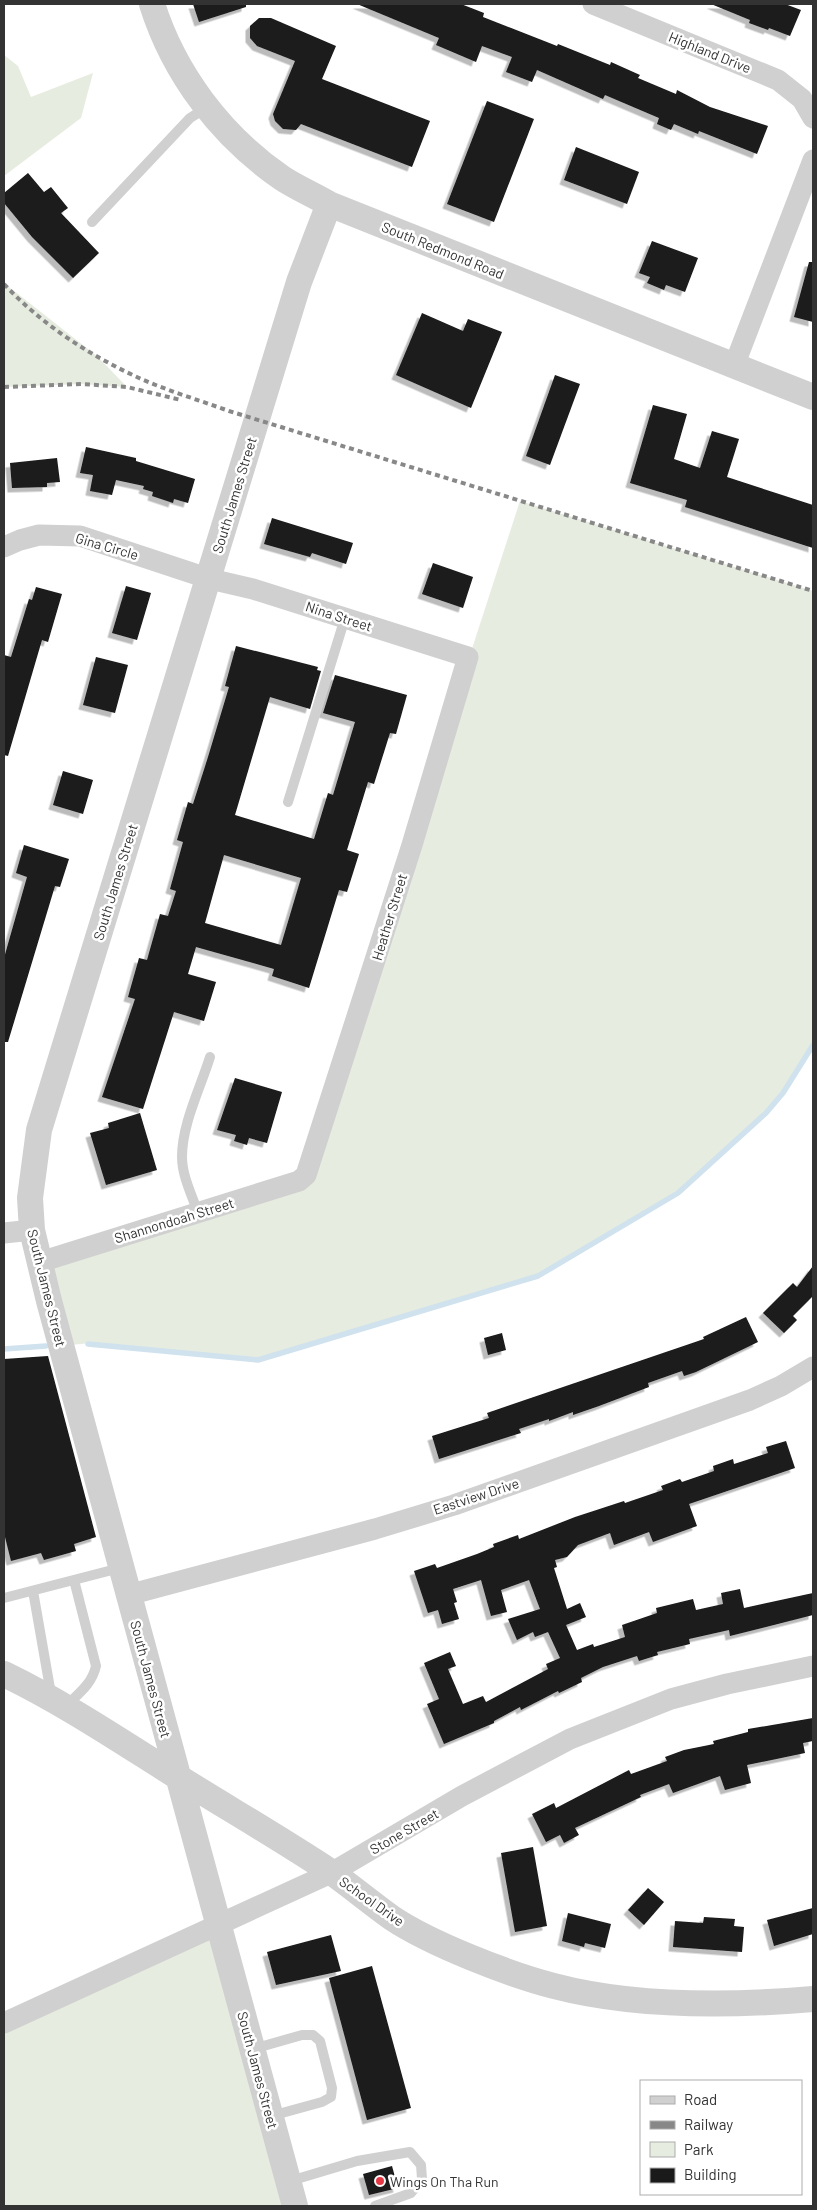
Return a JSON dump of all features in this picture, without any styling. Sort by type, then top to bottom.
[{"type":"street","name":"South Redmond Road","points":[[152,4],[171,52],[191,86],[207,107],[245,149],[283,178],[329,204],[813,397]]},
{"type":"street","name":"Highland Drive","points":[[605,6],[778,80],[802,99],[813,115]]},
{"type":"street","points":[[734,366],[813,160]]},
{"type":"street","name":"South James Street","points":[[295,2206],[220,1925],[177,1777],[40,1262],[32,1230],[30,1198],[38,1130],[210,579],[232,495],[299,282],[329,204]]},
{"type":"street","name":"Gina Circle","points":[[4,547],[20,540],[40,535],[80,536],[210,579]]},
{"type":"street","name":"Nina Street","points":[[210,579],[253,589],[468,657]]},
{"type":"street","name":"Heather Street","points":[[306,1175],[409,854],[468,657]]},
{"type":"street","name":"Shannondoah Street","points":[[40,1262],[299,1181],[306,1175]]},
{"type":"street","points":[[4,1234],[32,1230]]},
{"type":"street","name":"Eastview Drive","points":[[128,1595],[374,1529],[463,1502],[750,1400],[781,1386],[813,1367]]},
{"type":"street","name":"Stone Street","points":[[4,2023],[331,1873],[462,1796],[570,1739],[671,1699],[727,1684],[813,1666]]},
{"type":"street","name":"School Drive","points":[[4,1674],[58,1704],[331,1873],[394,1919],[448,1947],[529,1979],[555,1987],[655,2001],[751,2003],[813,1999]]},
{"type":"lane","points":[[92,222],[190,118],[207,107]]},
{"type":"lane","points":[[288,802],[345,618]]},
{"type":"lane","points":[[198,1213],[186,1178],[182,1159],[184,1138],[210,1057]]},
{"type":"lane","points":[[4,1598],[121,1568]]},
{"type":"lane","points":[[34,1591],[58,1704],[88,1685],[94,1676],[96,1666],[74,1580]]},
{"type":"lane","points":[[253,2049],[302,2036],[313,2036],[320,2041],[332,2088],[331,2097],[322,2102],[271,2116]]},
{"type":"lane","points":[[288,2181],[356,2161],[410,2152],[421,2165],[422,2179],[411,2193],[375,2206]]},
{"type":"green space","points":[[4,55],[18,66],[31,97],[93,73],[81,118],[4,176]]},
{"type":"green space","points":[[4,283],[98,357],[127,387],[81,384],[4,387]]},
{"type":"green space","points":[[520,501],[813,591],[813,1045],[783,1093],[766,1113],[678,1193],[538,1276],[258,1360],[91,1343],[60,1346],[40,1262],[299,1181]]},
{"type":"green space","points":[[220,1925],[295,2206],[4,2206],[4,2023]]},
{"type":"building","points":[[193,4],[246,4],[246,7],[199,22]]},
{"type":"building","points":[[357,4],[461,4],[484,13],[483,17],[557,46],[558,44],[610,65],[611,62],[640,75],[638,78],[676,94],[677,90],[710,107],[768,126],[757,154],[699,131],[698,134],[674,124],[671,130],[657,124],[659,118],[605,95],[603,99],[537,70],[532,82],[506,72],[512,57],[482,46],[476,62],[436,45],[439,38]]},
{"type":"building","points":[[711,4],[785,4],[801,10],[790,36],[749,23],[750,20]]},
{"type":"building","points":[[259,18],[271,18],[336,46],[322,79],[430,121],[412,167],[301,124],[296,130],[283,129],[275,121],[273,114],[295,61],[257,46],[250,38],[250,26]]},
{"type":"building","points":[[487,101],[534,119],[494,222],[447,204]]},
{"type":"building","points":[[576,147],[639,172],[627,204],[564,180]]},
{"type":"building","points":[[28,173],[44,192],[51,187],[68,208],[61,213],[99,253],[73,278],[32,237],[4,203],[4,193]]},
{"type":"building","points":[[652,241],[698,258],[685,292],[666,285],[664,290],[647,283],[650,277],[639,273]]},
{"type":"building","points":[[809,262],[813,262],[813,322],[794,317]]},
{"type":"building","points":[[422,313],[463,331],[468,319],[502,332],[471,408],[396,375]]},
{"type":"building","points":[[555,375],[580,384],[550,465],[526,456]]},
{"type":"building","points":[[653,405],[687,414],[674,459],[700,468],[712,431],[739,439],[727,477],[813,505],[813,548],[685,507],[687,500],[630,483]]},
{"type":"building","points":[[86,447],[136,458],[136,461],[195,479],[188,503],[174,499],[173,503],[152,496],[153,492],[143,489],[144,486],[116,480],[112,495],[90,491],[93,475],[80,473]]},
{"type":"building","points":[[57,458],[60,482],[47,483],[47,487],[12,488],[10,463]]},
{"type":"building","points":[[272,518],[353,543],[346,564],[312,553],[310,557],[264,544]]},
{"type":"building","points":[[433,563],[473,577],[463,608],[422,594]]},
{"type":"building","points":[[126,586],[151,593],[137,640],[112,633]]},
{"type":"building","points":[[36,587],[62,594],[48,642],[42,640],[8,756],[4,755],[4,655],[11,657],[29,599],[32,600]]},
{"type":"building","points":[[236,646],[318,667],[317,670],[321,671],[310,709],[270,697],[235,815],[314,839],[328,793],[333,795],[355,722],[323,713],[335,675],[407,695],[396,734],[390,733],[374,784],[368,782],[347,850],[359,854],[347,892],[339,890],[309,988],[272,976],[274,969],[196,947],[188,974],[216,982],[204,1021],[174,1012],[143,1109],[102,1097],[135,999],[128,997],[139,958],[147,960],[160,914],[168,916],[176,891],[170,889],[183,842],[177,840],[188,802],[193,804],[208,757],[229,687],[225,686]],"holes":[[[224,855],[301,878],[281,945],[205,923]]]},
{"type":"building","points":[[96,657],[128,665],[115,713],[83,705]]},
{"type":"building","points":[[63,771],[93,780],[83,814],[53,805]]},
{"type":"building","points":[[24,845],[69,859],[60,887],[55,886],[8,1042],[4,1042],[4,958],[27,877],[16,873]]},
{"type":"building","points":[[235,1078],[282,1092],[267,1143],[249,1138],[247,1145],[234,1141],[236,1135],[217,1130]]},
{"type":"building","points":[[140,1113],[157,1170],[106,1185],[90,1133],[109,1128],[108,1123]]},
{"type":"building","points":[[813,1266],[813,1296],[793,1316],[797,1320],[784,1333],[763,1313],[793,1283],[797,1287]]},
{"type":"building","points":[[746,1317],[758,1342],[696,1372],[684,1376],[682,1371],[648,1383],[649,1387],[599,1406],[573,1415],[573,1412],[549,1421],[549,1419],[519,1429],[521,1433],[439,1459],[432,1436],[489,1418],[487,1413],[704,1339],[703,1337]]},
{"type":"building","points":[[502,1333],[506,1350],[488,1355],[484,1338]]},
{"type":"building","points":[[48,1356],[96,1537],[74,1544],[76,1551],[44,1560],[41,1553],[11,1561],[4,1533],[4,1359]]},
{"type":"building","points":[[786,1441],[795,1468],[689,1504],[697,1526],[653,1542],[649,1532],[614,1545],[610,1533],[578,1545],[567,1557],[555,1560],[557,1567],[554,1568],[567,1609],[580,1603],[586,1617],[566,1625],[577,1650],[593,1644],[594,1647],[625,1637],[622,1625],[657,1613],[656,1608],[693,1599],[696,1610],[723,1604],[721,1593],[740,1589],[744,1608],[813,1593],[813,1615],[730,1636],[729,1630],[689,1639],[690,1644],[657,1652],[658,1655],[639,1661],[637,1656],[603,1667],[581,1678],[582,1682],[559,1693],[558,1691],[521,1710],[520,1707],[494,1721],[494,1723],[444,1744],[427,1704],[439,1699],[424,1663],[450,1652],[456,1666],[448,1669],[463,1704],[483,1696],[486,1702],[548,1669],[546,1664],[560,1658],[548,1632],[535,1637],[533,1632],[517,1640],[508,1619],[540,1609],[529,1580],[501,1590],[507,1612],[491,1616],[481,1580],[453,1589],[457,1602],[454,1603],[459,1619],[442,1624],[438,1610],[428,1613],[414,1571],[435,1564],[437,1568],[477,1554],[494,1547],[493,1544],[518,1535],[519,1539],[575,1517],[663,1490],[661,1486],[680,1479],[682,1482],[714,1471],[713,1466],[733,1459],[734,1464],[768,1453],[766,1447]]},
{"type":"building","points":[[813,1718],[813,1741],[803,1743],[805,1753],[747,1765],[751,1783],[725,1790],[720,1776],[673,1793],[669,1784],[640,1795],[641,1797],[575,1828],[579,1835],[564,1843],[560,1835],[546,1842],[532,1814],[554,1803],[556,1808],[629,1770],[631,1774],[667,1761],[665,1757],[684,1750],[714,1744],[713,1741],[748,1732],[748,1729]]},
{"type":"building","points":[[533,1847],[547,1926],[515,1932],[501,1853]]},
{"type":"building","points":[[648,1888],[664,1902],[644,1925],[628,1910]]},
{"type":"building","points":[[813,1908],[813,1934],[774,1946],[767,1920]]},
{"type":"building","points":[[568,1913],[611,1924],[605,1948],[585,1943],[584,1947],[562,1941]]},
{"type":"building","points":[[704,1917],[735,1919],[734,1926],[744,1927],[742,1952],[673,1947],[675,1921],[703,1923]]},
{"type":"building","points":[[331,1935],[341,1971],[276,1985],[267,1952]]},
{"type":"building","points":[[372,1966],[411,2108],[367,2120],[329,1978]]},
{"type":"building","name":"Wings On Tha Run","points":[[392,2166],[398,2188],[369,2195],[363,2174]]},
{"type":"waterway","points":[[88,1344],[258,1360],[538,1276],[678,1193],[766,1113],[783,1093],[813,1045]]},
{"type":"waterway","points":[[4,1349],[46,1346]]},
{"type":"railway","points":[[4,284],[18,299],[84,349],[120,369],[161,387],[229,411],[813,591]]},
{"type":"railway","points":[[4,387],[81,384],[127,387],[181,400]]},
{"type":"place","name":"Wings On Tha Run","points":[[380,2181]]}]
